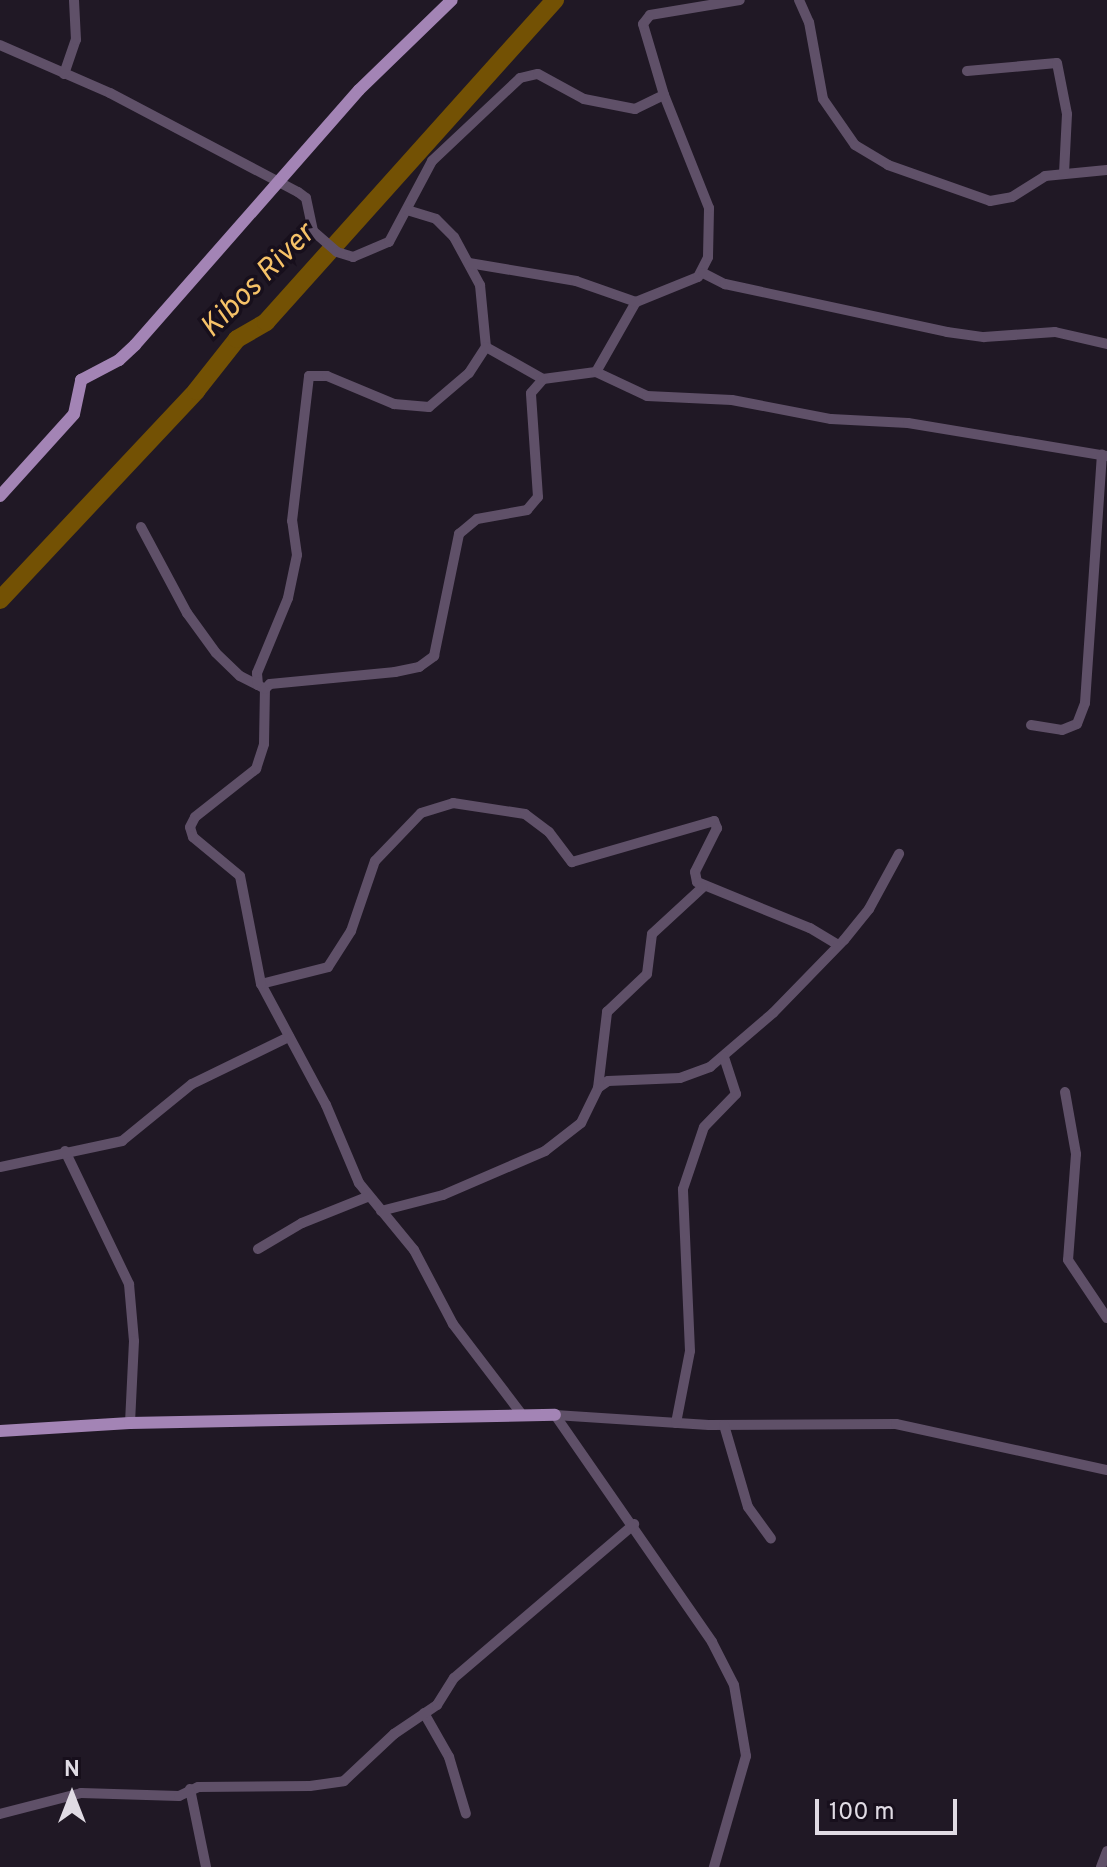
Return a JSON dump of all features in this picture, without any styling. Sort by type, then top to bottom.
[{"type":"main road","points":[[0,496],[6,485],[74,414],[81,380],[119,360],[135,345],[280,184],[359,90],[452,0]]},
{"type":"main road","points":[[0,1431],[130,1423],[294,1423],[520,1412],[555,1415]]},
{"type":"street","points":[[64,74],[76,40],[74,0]]},
{"type":"street","points":[[703,273],[709,208],[664,95],[645,19],[740,0]]},
{"type":"street","points":[[799,0],[809,22],[823,99],[855,145],[888,165],[990,201],[1001,201],[1030,182],[1064,173],[1107,170]]},
{"type":"street","points":[[0,45],[162,118],[306,198],[313,231],[337,252],[353,257],[389,242],[432,161],[520,78],[538,74],[584,99],[635,109],[664,95]]},
{"type":"street","points":[[967,71],[1057,63],[1067,114],[1064,173]]},
{"type":"street","points":[[407,210],[444,226],[469,263],[480,285],[486,347],[469,373],[429,407],[386,402],[327,376],[309,376],[292,521],[297,555],[288,598],[257,673],[261,687],[264,744],[256,769],[195,817],[190,827],[193,837],[240,876],[261,984],[367,1197],[414,1250],[453,1324],[520,1412]]},
{"type":"street","points":[[469,263],[576,281],[636,302]]},
{"type":"street","points":[[596,372],[636,302],[703,273],[725,284],[947,332],[984,337],[1055,332],[1107,344]]},
{"type":"street","points":[[486,347],[543,379],[596,372],[647,396],[732,400],[831,419],[908,423],[1105,456],[1085,703],[1077,724],[1062,730],[1031,725]]},
{"type":"street","points":[[141,527],[165,580],[202,633],[240,676],[261,687],[278,681],[349,678],[429,662],[440,642],[459,534],[477,519],[527,510],[538,497],[531,393],[543,379]]},
{"type":"street","points":[[261,984],[328,967],[351,931],[375,861],[435,806],[473,803],[525,814],[549,832],[572,862],[714,821],[717,828],[695,872],[703,887],[810,928],[838,945]]},
{"type":"street","points":[[598,1088],[617,1080],[697,1076],[724,1056],[838,945],[869,909],[899,854]]},
{"type":"street","points":[[381,1211],[482,1181],[545,1151],[581,1123],[598,1088],[607,1012],[647,974],[652,934],[703,887]]},
{"type":"street","points":[[0,1167],[122,1141],[192,1084],[289,1037]]},
{"type":"street","points":[[676,1423],[690,1351],[683,1189],[704,1127],[736,1094],[724,1056]]},
{"type":"street","points":[[1065,1092],[1076,1154],[1068,1260],[1107,1318]]},
{"type":"street","points":[[65,1151],[129,1284],[134,1341],[130,1423]]},
{"type":"street","points":[[258,1249],[302,1223],[367,1197]]},
{"type":"street","points":[[555,1415],[724,1425],[896,1424],[1107,1470]]},
{"type":"street","points":[[555,1415],[634,1524],[712,1642],[734,1685],[746,1756],[714,1867]]},
{"type":"street","points":[[724,1425],[748,1507],[771,1539]]},
{"type":"street","points":[[0,1814],[81,1793],[179,1796],[190,1789],[344,1781],[437,1705],[454,1678],[634,1524]]},
{"type":"street","points":[[424,1713],[449,1757],[466,1814]]},
{"type":"street","points":[[190,1789],[206,1867]]},
{"type":"street","points":[[1101,1867],[1107,1851]]},
{"type":"waterway","name":"Kibos River","points":[[0,600],[196,391],[237,339],[266,322],[555,0]]}]
